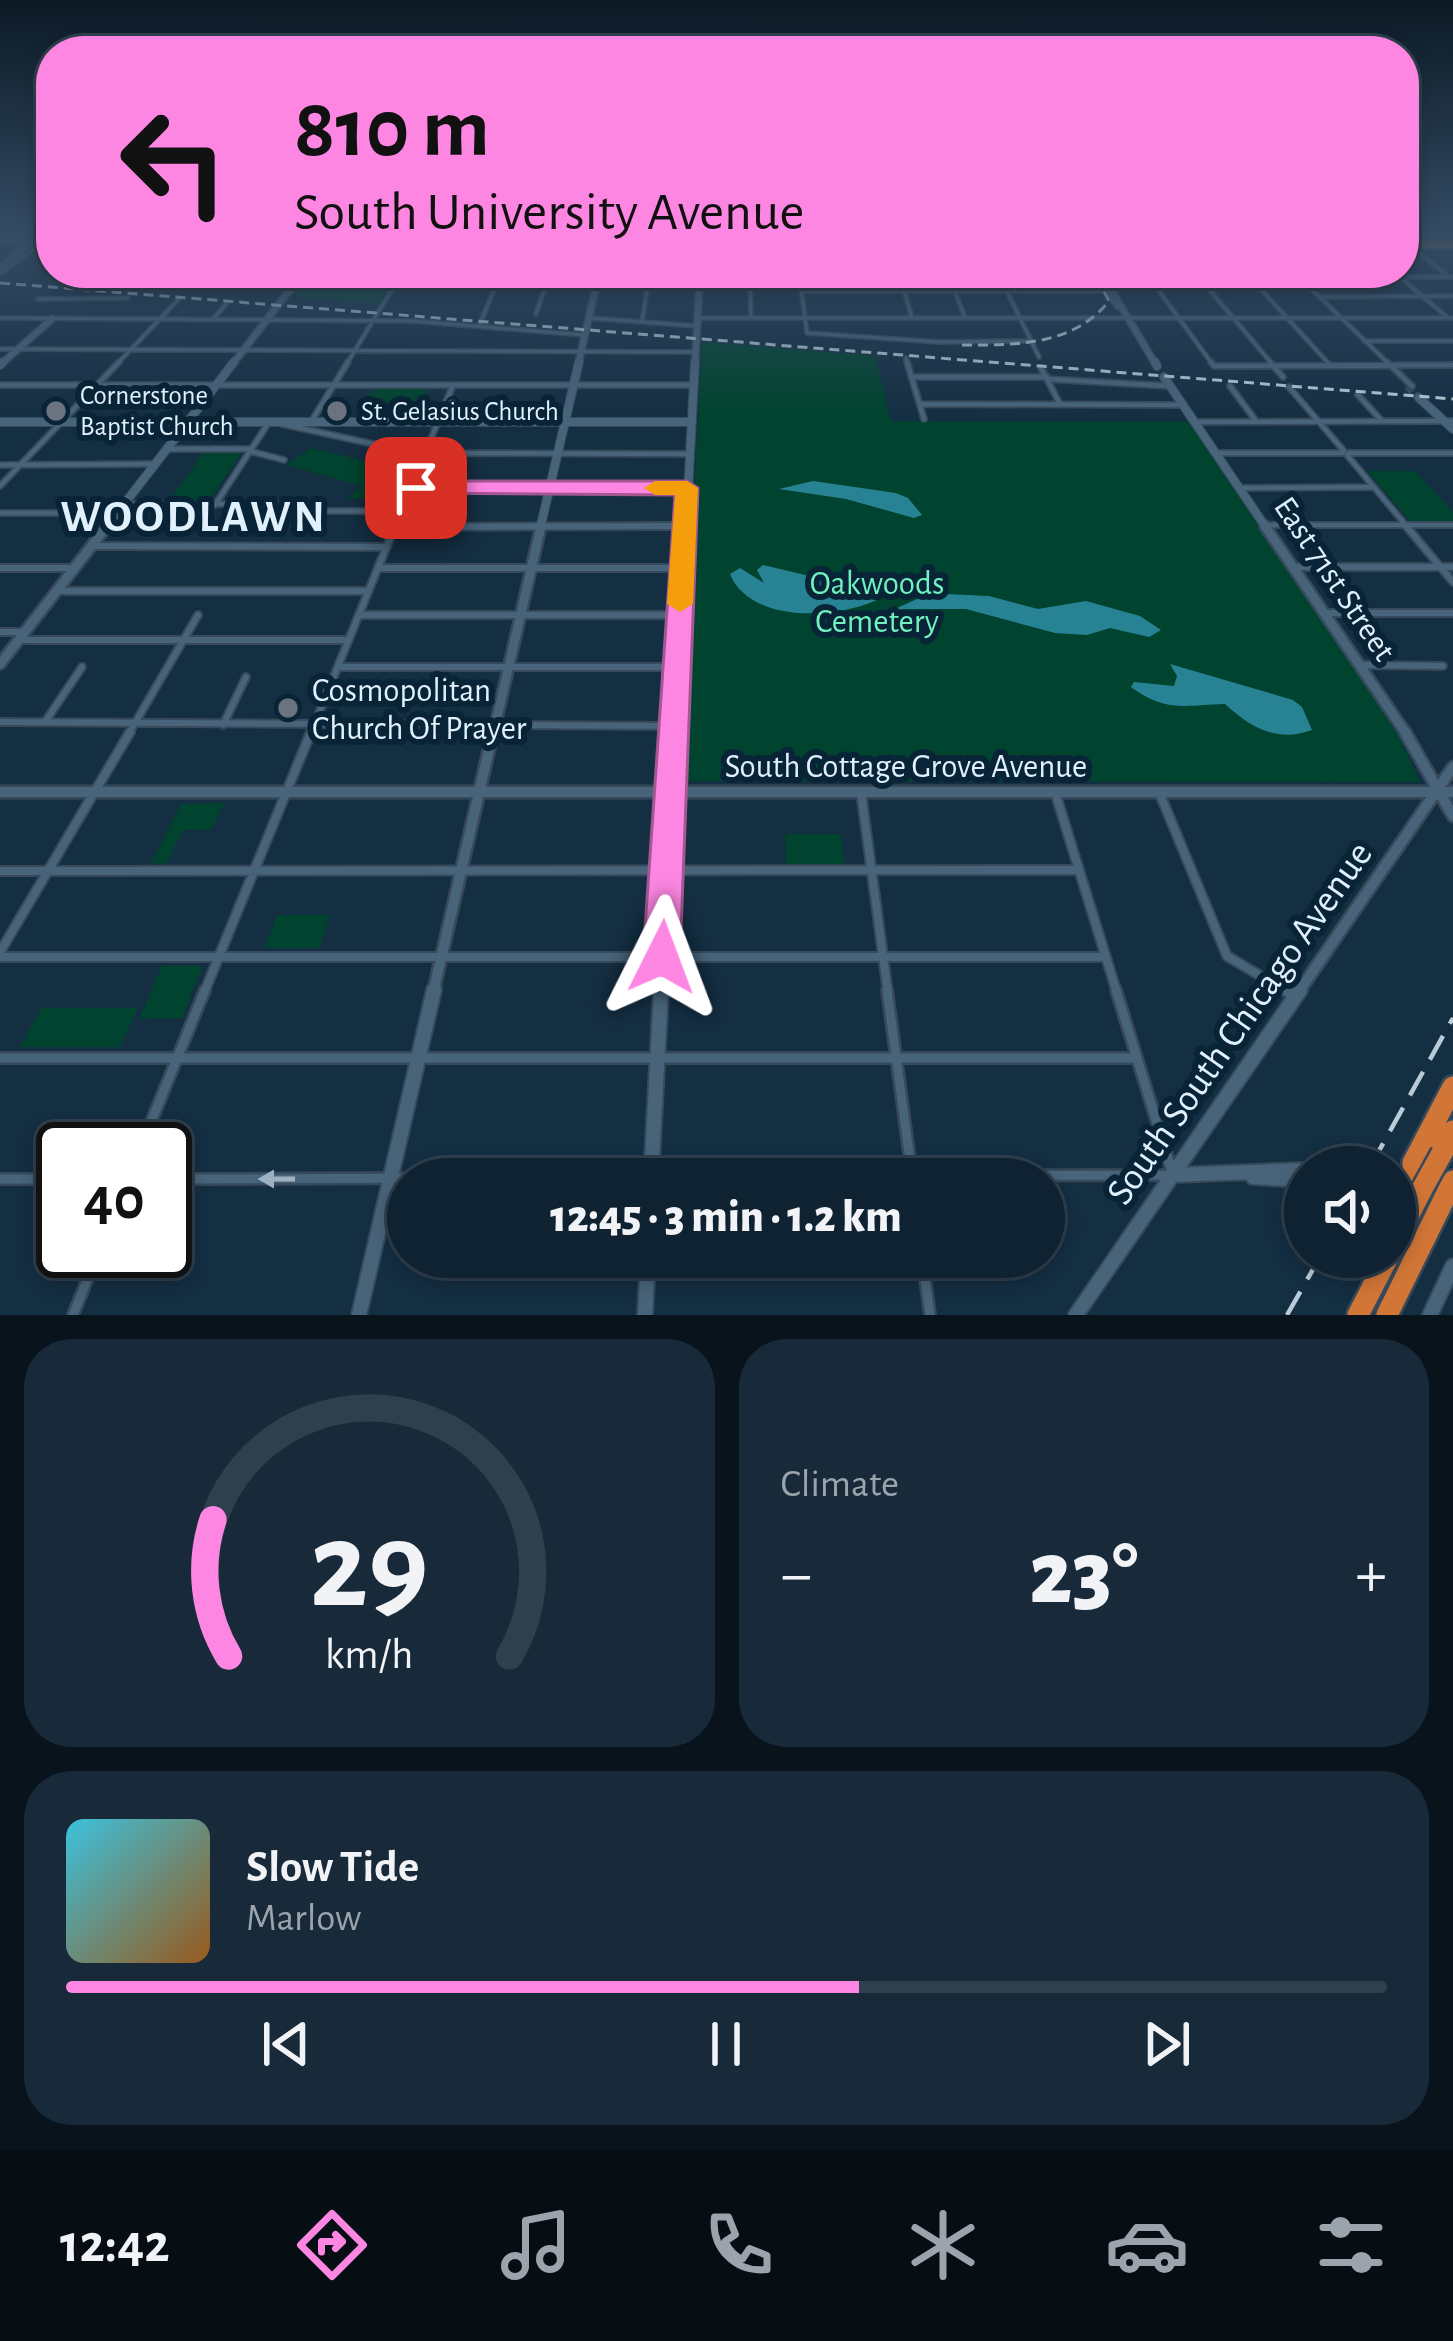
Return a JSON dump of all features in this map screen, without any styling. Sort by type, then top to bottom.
[{"type":"highway","points":[[1416,1162],[1453,1087]]},
{"type":"highway","points":[[1387,1315],[1450,1175],[1453,1132]]},
{"type":"highway","points":[[1416,1177],[1450,1175]]},
{"type":"highway","points":[[1358,1315],[1377,1278]]},
{"type":"street","points":[[0,664],[286,294]]},
{"type":"street","points":[[309,425],[389,294]]},
{"type":"street","points":[[479,326],[492,294]]},
{"type":"street","points":[[536,314],[543,294]]},
{"type":"street","points":[[394,1158],[595,294]]},
{"type":"street","points":[[642,321],[646,294]]},
{"type":"street","points":[[652,1158],[699,294]]},
{"type":"street","points":[[750,294],[751,318]]},
{"type":"street","points":[[802,294],[807,333],[938,342],[1029,340]]},
{"type":"street","points":[[905,294],[913,318]]},
{"type":"street","points":[[956,294],[965,318]]},
{"type":"street","points":[[1007,294],[1037,356]]},
{"type":"street","points":[[1106,294],[1157,367]]},
{"type":"street","points":[[1115,294],[1119,307]]},
{"type":"street","points":[[1162,294],[1214,366],[1453,365]]},
{"type":"street","points":[[1214,294],[1281,376]]},
{"type":"street","points":[[1266,294],[1330,365]]},
{"type":"street","points":[[1316,294],[1409,385]]},
{"type":"street","points":[[1423,296],[1451,319]]},
{"type":"street","points":[[1319,297],[1453,296]]},
{"type":"street","points":[[38,298],[128,298],[107,318]]},
{"type":"street","points":[[0,365],[52,319],[59,309],[56,298]]},
{"type":"street","points":[[0,486],[178,300]]},
{"type":"street","points":[[214,318],[226,304]]},
{"type":"street","points":[[0,318],[372,321],[586,335]]},
{"type":"street","points":[[589,318],[697,322],[751,318],[1451,319]]},
{"type":"street","points":[[1364,341],[1453,341]]},
{"type":"street","points":[[0,349],[695,352]]},
{"type":"street","points":[[906,358],[924,419]]},
{"type":"street","points":[[912,377],[1044,372],[1166,381]]},
{"type":"street","points":[[1044,372],[1060,404]]},
{"type":"street","name":"East 71st Street","points":[[1166,381],[1220,453],[1408,736],[1453,816]]},
{"type":"street","points":[[0,385],[693,385]]},
{"type":"street","points":[[151,1122],[453,385]]},
{"type":"street","points":[[1230,386],[1256,422]]},
{"type":"street","points":[[1291,388],[1453,582]]},
{"type":"street","points":[[1358,395],[1382,421]]},
{"type":"street","points":[[1422,398],[1450,424]]},
{"type":"street","points":[[920,404],[1181,405]]},
{"type":"street","points":[[0,422],[691,422]]},
{"type":"street","points":[[214,505],[272,422]]},
{"type":"street","points":[[1198,422],[1450,424]]},
{"type":"street","points":[[309,425],[396,449]]},
{"type":"street","points":[[166,448],[251,450],[284,460]]},
{"type":"street","points":[[425,453],[689,454]]},
{"type":"street","points":[[1220,453],[1453,453]]},
{"type":"street","points":[[0,465],[154,464]]},
{"type":"street","points":[[1243,488],[1374,487]]},
{"type":"street","points":[[411,488],[687,488]]},
{"type":"street","points":[[124,504],[402,511]]},
{"type":"street","points":[[0,513],[117,513]]},
{"type":"street","points":[[1268,525],[1453,525]]},
{"type":"street","points":[[395,526],[685,526]]},
{"type":"street","points":[[91,546],[387,547]]},
{"type":"street","points":[[1296,567],[1453,567]]},
{"type":"street","points":[[0,568],[74,568]]},
{"type":"street","points":[[378,568],[682,568]]},
{"type":"street","points":[[56,591],[369,591]]},
{"type":"street","points":[[1326,613],[1453,613]]},
{"type":"street","points":[[198,615],[0,955],[1106,957]]},
{"type":"street","points":[[359,615],[680,615]]},
{"type":"street","points":[[0,632],[183,640],[349,640]]},
{"type":"street","points":[[1361,665],[1443,666]]},
{"type":"street","points":[[45,722],[82,667]]},
{"type":"street","points":[[338,667],[676,667]]},
{"type":"street","points":[[223,725],[246,677]]},
{"type":"street","points":[[0,722],[673,726]]},
{"type":"street","name":"South South Chicago Avenue","points":[[1076,1315],[1453,766]]},
{"type":"street","name":"South Cottage Grove Avenue","points":[[0,792],[1453,792]]},
{"type":"street","points":[[861,792],[909,1158]]},
{"type":"street","points":[[1054,792],[1173,1175]]},
{"type":"street","points":[[1160,792],[1227,956],[1295,997]]},
{"type":"street","points":[[0,871],[1079,870]]},
{"type":"street","points":[[0,1058],[1136,1058]]},
{"type":"street","points":[[1065,1176],[1284,1172]]},
{"type":"street","points":[[1236,1175],[1284,1178]]},
{"type":"street","points":[[0,1179],[36,1179]]},
{"type":"street","points":[[192,1179],[387,1179]]},
{"type":"street","points":[[359,1315],[387,1188]]},
{"type":"street","points":[[1430,1315],[1453,1266]]},
{"type":"street","points":[[73,1315],[88,1278]]},
{"type":"street","points":[[645,1315],[647,1278]]},
{"type":"street","points":[[925,1278],[930,1315]]},
{"type":"green space","points":[[289,294],[386,294],[380,304]]},
{"type":"green space","name":"Oakwoods Cemetery","points":[[702,342],[875,356],[891,421],[1194,422],[1400,738],[1420,782],[679,781]]},
{"type":"green space","points":[[367,388],[428,388],[422,404],[442,404],[435,419],[389,419],[396,403],[359,402],[373,391]]},
{"type":"green space","points":[[402,437],[426,439],[397,508],[385,507],[387,500],[347,498],[362,486],[286,465],[311,448],[373,463],[388,451],[401,450],[390,445]]},
{"type":"green space","points":[[204,452],[242,452],[209,501],[169,501]]},
{"type":"green space","points":[[1367,471],[1415,471],[1453,512],[1453,521],[1410,521]]},
{"type":"green space","points":[[224,803],[211,830],[183,830],[166,864],[151,863],[181,804]]},
{"type":"green space","points":[[785,834],[841,834],[844,864],[786,864]]},
{"type":"green space","points":[[277,915],[330,915],[319,948],[265,948]]},
{"type":"green space","points":[[162,966],[203,966],[182,1018],[139,1019]]},
{"type":"green space","points":[[41,1008],[138,1008],[120,1047],[20,1047]]},
{"type":"shaded area","points":[[813,481],[896,493],[908,498],[922,515],[914,518],[846,499],[779,489]]},
{"type":"shaded area","points":[[763,565],[877,592],[879,599],[842,611],[775,609],[756,602],[730,574],[740,568],[764,583],[757,570]]},
{"type":"shaded area","points":[[946,594],[989,596],[1038,609],[1086,601],[1140,616],[1161,630],[1149,637],[1110,628],[1087,635],[1055,633],[966,609],[895,609]]},
{"type":"shaded area","points":[[1170,664],[1293,700],[1302,707],[1312,730],[1275,734],[1244,720],[1225,704],[1166,704],[1131,687],[1134,682],[1174,686],[1177,676]]},
{"type":"tunnel","points":[[1407,386],[1419,398]]},
{"type":"railway","points":[[142,294],[1453,399]]},
{"type":"railway","points":[[962,345],[1023,343],[1061,335],[1095,316],[1109,301],[1105,294]]},
{"type":"railway","points":[[1382,1146],[1453,1018]]},
{"type":"railway","points":[[1287,1315],[1308,1278]]},
{"type":"slow traffic","points":[[655,488],[687,488],[680,604]]},
{"type":"place","name":"Cornerstone Baptist Church","points":[[56,411]]},
{"type":"place","name":"St. Gelasius Church","points":[[337,411]]},
{"type":"place","name":"Cosmopolitan Church Of Prayer","points":[[288,708]]},
{"type":"district","name":"WOODLAWN","points":[[194,515]]},
{"type":"route","points":[[416,488],[687,488],[662,957]]}]
